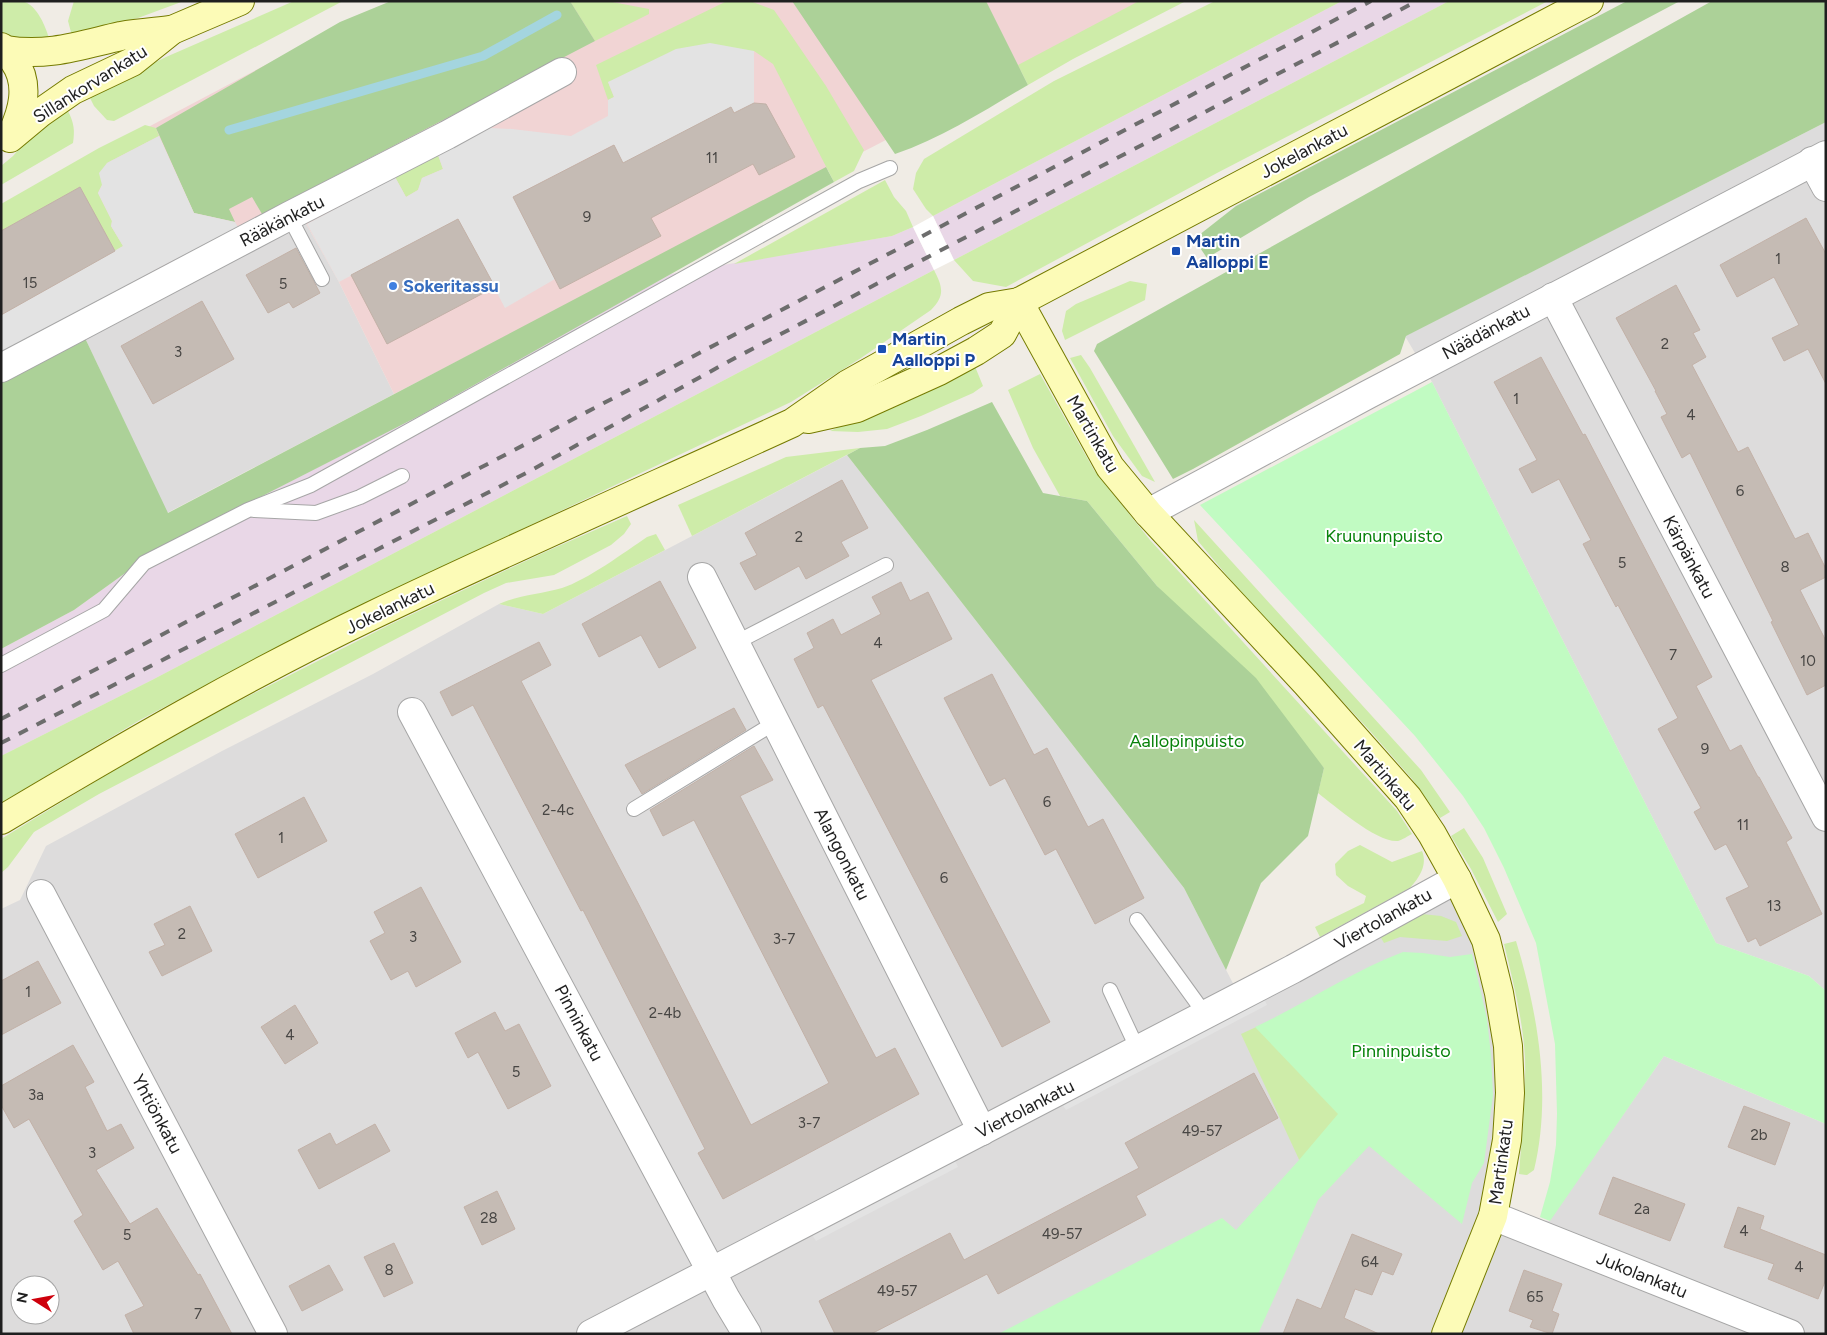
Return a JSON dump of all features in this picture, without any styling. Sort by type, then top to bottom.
[{"type":"street","name":"Sillankorvankatu","points":[[5,142],[40,113],[73,90],[132,62],[172,30],[240,1]]},
{"type":"street","name":"Jokelankatu","points":[[1,820],[146,734],[362,620],[792,423],[856,408],[939,371],[1002,334],[1019,302],[1589,1]]},
{"type":"street","name":"Sillankorvankatu","points":[[4,49],[25,53],[63,50],[124,36],[172,30]]},
{"type":"street","points":[[4,49],[16,64],[22,77],[24,99],[20,117],[5,142]]},
{"type":"street","name":"Rääkänkatu","points":[[1,368],[447,135],[562,72]]},
{"type":"street","points":[[1819,158],[1826,187]]},
{"type":"street","name":"Näädänkatu","points":[[1148,513],[1367,395],[1819,158]]},
{"type":"street","name":"Kärpänkatu","points":[[1553,297],[1826,817]]},
{"type":"street","name":"Martinkatu","points":[[1019,302],[1110,467],[1148,513],[1306,683],[1408,798],[1432,834],[1457,879],[1486,940],[1499,993],[1508,1046],[1510,1093],[1507,1140],[1493,1216],[1446,1334]]},
{"type":"street","name":"Alangonkatu","points":[[702,577],[982,1131]]},
{"type":"street","name":"Pinninkatu","points":[[412,712],[726,1300],[747,1334]]},
{"type":"street","name":"Viertolankatu","points":[[591,1334],[1293,969],[1457,879]]},
{"type":"street","name":"Yhtiönkatu","points":[[41,894],[273,1334]]},
{"type":"street","name":"Jukolankatu","points":[[1493,1216],[1790,1334]]},
{"type":"lane","points":[[1,665],[104,610],[144,563],[248,510],[311,485],[842,190],[890,168]]},
{"type":"lane","points":[[289,216],[322,279]]},
{"type":"lane","points":[[248,510],[316,513],[360,497],[402,476]]},
{"type":"lane","points":[[735,643],[886,565]]},
{"type":"lane","points":[[634,809],[776,722]]},
{"type":"lane","points":[[1137,920],[1205,1014]]},
{"type":"lane","points":[[1110,990],[1138,1050]]},
{"type":"shaded area","points":[[416,1],[1155,1],[394,394],[339,282],[299,211],[1,368],[1,211],[152,125],[326,33]]},
{"type":"shaded area","points":[[1342,1],[1449,1],[954,260],[933,216]]},
{"type":"shaded area","points":[[710,43],[754,51],[754,103],[734,113],[731,107],[633,182],[613,145],[513,197],[555,279],[505,308],[458,219],[339,282],[307,224],[395,177],[406,197],[418,190],[422,178],[443,169],[438,155],[490,128],[571,136],[608,116],[608,100],[614,97],[608,82],[676,49]]},
{"type":"shaded area","points":[[1826,122],[1826,991],[1809,976],[1716,943],[1432,382],[1405,336]]},
{"type":"shaded area","points":[[159,136],[194,213],[235,222],[239,229],[170,262],[1,353],[1,315],[123,246],[111,226],[112,221],[98,193],[102,185],[99,173],[107,163]]},
{"type":"shaded area","points":[[299,211],[339,282],[394,394],[167,513],[85,338]]},
{"type":"shaded area","points":[[913,227],[934,270],[152,680],[1,756],[1,649],[74,610],[142,561],[241,507],[421,414],[671,274],[892,236]]},
{"type":"shaded area","points":[[847,455],[1184,888],[1240,997],[1457,879],[1499,993],[1493,1216],[1549,1221],[1664,1056],[1826,1124],[1826,1334],[1,1334],[1,909],[20,900],[46,846],[222,751],[373,674],[499,604],[543,614]]},
{"type":"shaded area","points":[[1263,997],[1267,1005],[1066,1110],[1061,1103]]},
{"type":"shaded area","points":[[954,1159],[958,1167],[816,1241],[810,1232]]},
{"type":"green space","points":[[1,1],[22,1],[33,7],[50,41],[18,40],[1,32]]},
{"type":"green space","points":[[74,1],[184,1],[138,18],[72,36],[68,21]]},
{"type":"green space","points":[[294,1],[343,1],[114,121],[107,120],[94,106],[90,98],[93,93],[166,57]]},
{"type":"green space","points":[[391,1],[570,1],[595,41],[262,214],[252,197],[229,209],[235,222],[194,213],[156,128],[340,22]]},
{"type":"green space","points":[[570,1],[607,1],[649,9],[649,14],[595,41]]},
{"type":"green space","points":[[727,1],[750,1],[774,10],[826,86],[864,150],[854,171],[834,182],[773,64],[754,51],[608,82],[614,97],[608,100],[596,65]]},
{"type":"green space","points":[[792,1],[986,1],[1028,85],[947,132],[895,154]]},
{"type":"green space","points":[[1139,1],[1186,1],[1073,59],[1028,85],[1018,65]]},
{"type":"green space","points":[[1215,1],[1342,1],[933,216],[926,209],[913,189],[916,173],[924,159],[1054,81]]},
{"type":"green space","points":[[1449,1],[1548,1],[1217,173],[1006,287],[973,281],[954,260]]},
{"type":"green space","points":[[1627,1],[1680,1],[1309,197],[1207,258],[1194,239],[1236,206]]},
{"type":"green space","points":[[1712,1],[1826,1],[1826,122],[1406,336],[1400,354],[1173,479],[1094,351],[1097,344]]},
{"type":"green space","points":[[63,111],[68,111],[72,119],[74,127],[73,143],[1,185],[1,166],[28,139]]},
{"type":"green space","points":[[145,125],[156,128],[159,136],[107,163],[102,185],[98,193],[112,221],[111,226],[123,246],[115,251],[80,187],[1,231],[1,204],[99,148]]},
{"type":"green space","points":[[438,155],[443,169],[422,178],[418,190],[406,197],[395,177]]},
{"type":"green space","points":[[826,167],[834,182],[421,415],[241,507],[142,561],[74,610],[1,649],[1,383],[85,338],[168,513]]},
{"type":"green space","points":[[885,180],[894,197],[906,211],[913,227],[892,236],[734,264]]},
{"type":"green space","points":[[934,270],[941,286],[941,295],[931,310],[861,358],[791,402],[315,627],[140,720],[1,803],[1,756],[152,680]]},
{"type":"green space","points":[[1130,281],[1147,284],[1145,300],[1065,340],[1062,331],[1066,311],[1076,304]]},
{"type":"green space","points":[[1081,355],[1155,482],[1142,476],[1113,436],[1070,358]]},
{"type":"green space","points":[[974,364],[983,386],[973,393],[887,429],[858,432],[830,431],[889,405]]},
{"type":"green space","points":[[1040,374],[1094,470],[1150,540],[1397,811],[1412,834],[1398,841],[1379,836],[1356,823],[1318,793],[1324,768],[1157,586],[1087,501],[1060,496],[1033,448],[1008,390]]},
{"type":"green space","name":"Kruununpuisto","points":[[1432,382],[1716,943],[1809,976],[1826,991],[1826,1124],[1664,1056],[1550,1221],[1540,1217],[1550,1182],[1556,1145],[1555,1044],[1536,943],[1504,868],[1484,828],[1463,796],[1415,736],[1200,505]]},
{"type":"green space","name":"Aallopinpuisto","points":[[992,402],[1043,493],[1087,501],[1157,586],[1256,678],[1324,768],[1308,836],[1261,883],[1226,970],[1184,888],[847,455],[860,448],[885,446]]},
{"type":"green space","points":[[860,448],[692,536],[678,505],[786,457]]},
{"type":"green space","points":[[627,516],[631,524],[624,534],[611,545],[554,575],[506,583],[484,593],[99,794],[34,832],[8,867],[1,873],[1,839],[116,769],[221,710],[391,624]]},
{"type":"green space","points":[[1194,520],[1421,770],[1450,812],[1440,818],[1412,779],[1370,731],[1234,584],[1198,541]]},
{"type":"green space","points":[[656,534],[665,550],[543,614],[499,604],[572,584],[606,565],[647,537]]},
{"type":"green space","points":[[1464,828],[1483,858],[1507,914],[1498,922],[1471,869],[1451,836]]},
{"type":"green space","points":[[1360,845],[1392,862],[1422,851],[1424,861],[1422,871],[1410,888],[1320,937],[1315,927],[1364,903],[1366,896],[1348,886],[1336,875],[1335,864],[1348,851]]},
{"type":"green space","points":[[1422,914],[1441,916],[1456,922],[1462,936],[1447,941],[1400,937],[1384,943],[1380,936]]},
{"type":"green space","points":[[1516,941],[1531,997],[1540,1055],[1542,1084],[1539,1142],[1534,1170],[1527,1175],[1519,1174],[1524,1116],[1524,1044],[1517,1001],[1504,944]]},
{"type":"green space","name":"Pinninpuisto","points":[[1403,952],[1450,957],[1472,954],[1487,1019],[1493,1095],[1484,1163],[1472,1183],[1462,1224],[1369,1146],[1318,1200],[1258,1334],[998,1334],[1222,1218],[1236,1230],[1338,1114],[1255,1027],[1365,968]]},
{"type":"green space","points":[[1276,1018],[1374,1109],[1308,1179],[1241,1034]]},
{"type":"pier","points":[[933,216],[954,260],[934,270],[913,227]]},
{"type":"building","points":[[754,103],[766,104],[795,157],[759,175],[753,164],[651,218],[661,236],[560,289],[513,197],[614,145],[623,163],[731,107],[734,113]]},
{"type":"building","points":[[80,187],[115,251],[1,315],[1,231]]},
{"type":"building","points":[[1806,218],[1826,254],[1826,384],[1808,349],[1784,361],[1772,338],[1799,325],[1774,277],[1737,297],[1720,265]]},
{"type":"building","points":[[458,219],[495,287],[387,344],[351,275]]},
{"type":"building","points":[[296,248],[320,293],[293,308],[289,302],[268,313],[246,275]]},
{"type":"building","points":[[1676,285],[1700,330],[1693,333],[1706,357],[1692,365],[1738,452],[1748,447],[1795,539],[1808,533],[1826,569],[1826,577],[1800,590],[1826,641],[1826,685],[1807,695],[1771,622],[1773,621],[1690,453],[1682,458],[1661,417],[1667,414],[1616,318]]},
{"type":"building","points":[[202,301],[234,359],[153,404],[121,346]]},
{"type":"building","points":[[1541,357],[1583,435],[1585,434],[1712,677],[1696,686],[1730,751],[1741,745],[1759,777],[1792,838],[1786,842],[1822,914],[1760,946],[1756,938],[1748,942],[1726,898],[1749,887],[1726,844],[1715,850],[1694,812],[1701,808],[1658,729],[1678,718],[1583,544],[1591,540],[1559,479],[1532,493],[1519,469],[1537,460],[1494,382]]},
{"type":"building","points":[[842,480],[868,528],[841,542],[849,556],[806,579],[799,566],[755,590],[740,563],[757,555],[745,533]]},
{"type":"building","points":[[660,581],[696,648],[659,668],[641,635],[599,657],[582,624]]},
{"type":"building","points":[[901,582],[910,601],[928,592],[952,639],[871,680],[1050,1022],[1002,1047],[823,705],[818,708],[794,659],[814,648],[807,633],[833,619],[841,635],[881,614],[872,597]]},
{"type":"building","points":[[539,642],[551,665],[521,681],[638,903],[751,1125],[829,1083],[694,820],[663,836],[650,810],[754,746],[773,780],[740,796],[876,1058],[895,1048],[919,1094],[723,1199],[698,1153],[705,1149],[583,910],[581,911],[473,705],[452,716],[440,692]]},
{"type":"building","points":[[992,674],[1034,755],[1047,748],[1088,827],[1103,819],[1144,898],[1095,924],[1056,849],[1045,855],[1005,778],[990,786],[944,698]]},
{"type":"building","points":[[734,708],[746,730],[642,794],[625,765]]},
{"type":"building","points":[[304,797],[327,841],[258,878],[235,834]]},
{"type":"building","points":[[421,887],[461,962],[416,987],[408,971],[391,980],[370,941],[385,933],[374,912]]},
{"type":"building","points":[[190,906],[212,951],[162,976],[149,952],[165,945],[154,924]]},
{"type":"building","points":[[38,961],[61,1003],[1,1035],[1,981]]},
{"type":"building","points":[[295,1005],[318,1043],[285,1064],[261,1027]]},
{"type":"building","points":[[495,1012],[505,1031],[519,1024],[551,1086],[508,1109],[478,1052],[468,1058],[455,1033]]},
{"type":"building","points":[[73,1045],[94,1082],[85,1087],[107,1131],[121,1124],[134,1148],[96,1170],[130,1224],[157,1208],[198,1275],[200,1274],[232,1334],[134,1334],[125,1315],[144,1306],[118,1261],[103,1270],[74,1221],[83,1215],[29,1119],[14,1128],[1,1105],[1,1086]]},
{"type":"building","points":[[1254,1073],[1278,1118],[1136,1196],[1146,1215],[998,1294],[987,1274],[871,1334],[835,1334],[819,1301],[950,1233],[964,1260],[1139,1168],[1125,1143]]},
{"type":"building","points":[[1744,1106],[1790,1123],[1775,1165],[1728,1147]]},
{"type":"building","points":[[375,1124],[390,1151],[319,1189],[298,1150],[330,1133],[336,1145]]},
{"type":"building","points":[[1613,1177],[1685,1204],[1670,1241],[1599,1214]]},
{"type":"building","points":[[497,1191],[515,1229],[482,1245],[464,1207]]},
{"type":"building","points":[[1738,1207],[1764,1216],[1760,1229],[1826,1255],[1826,1279],[1818,1299],[1768,1279],[1774,1264],[1724,1247]]},
{"type":"building","points":[[1352,1234],[1402,1254],[1393,1275],[1382,1271],[1372,1295],[1355,1289],[1344,1318],[1379,1334],[1283,1334],[1297,1299],[1321,1309]]},
{"type":"building","points":[[394,1243],[413,1283],[384,1297],[364,1257]]},
{"type":"building","points":[[329,1265],[343,1290],[302,1311],[289,1286]]},
{"type":"building","points":[[1524,1270],[1562,1284],[1552,1311],[1559,1314],[1552,1334],[1530,1327],[1533,1320],[1509,1311]]},
{"type":"waterway","points":[[229,130],[483,56],[557,15]]},
{"type":"railway","points":[[1,719],[1371,1]]},
{"type":"railway","points":[[1,743],[528,472],[735,358],[1417,1]]},
{"type":"place","name":"Martin Aalloppi E","points":[[1176,251]]},
{"type":"place","name":"Sokeritassu","points":[[393,286]]},
{"type":"place","name":"Martin Aalloppi P","points":[[882,349]]}]
